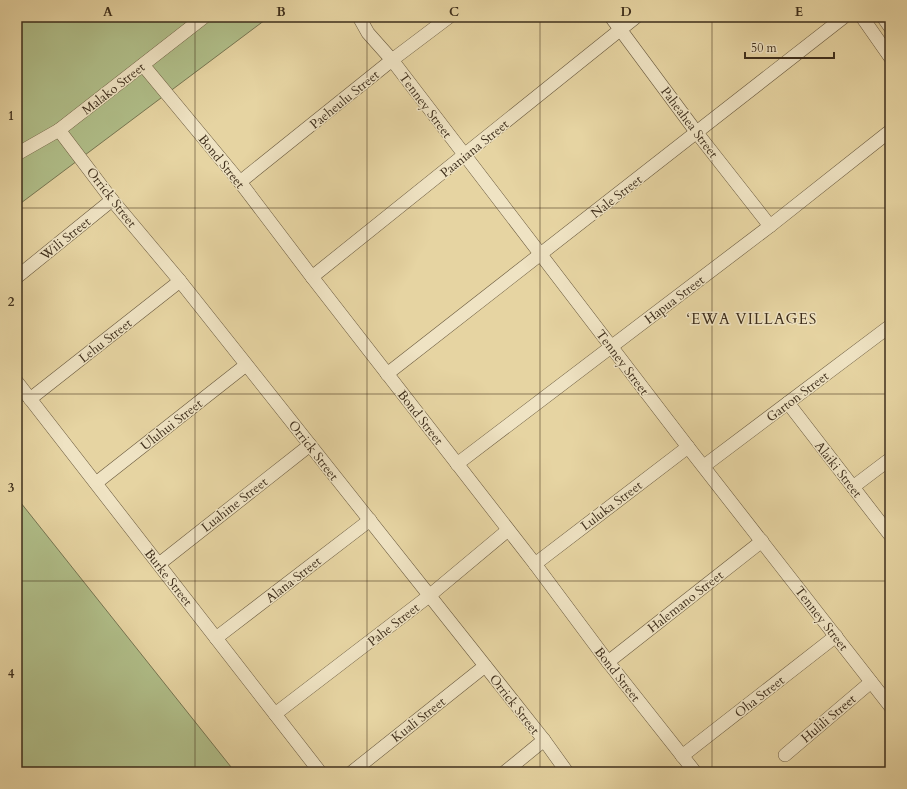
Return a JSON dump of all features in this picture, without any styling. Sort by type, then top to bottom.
[{"type":"street","name":"Malako Street","points":[[17,154],[59,130],[204,17]]},
{"type":"street","name":"Tenney Street","points":[[359,17],[368,33],[392,60],[688,447],[890,706]]},
{"type":"street","name":"Paeheulu Street","points":[[240,182],[392,60],[449,17]]},
{"type":"street","name":"Paheahea Street","points":[[611,17],[770,226]]},
{"type":"street","name":"Paaniana Street","points":[[312,277],[636,17]]},
{"type":"street","name":"Nale Street","points":[[387,374],[844,17]]},
{"type":"street","points":[[862,17],[890,57]]},
{"type":"street","points":[[883,17],[890,28]]},
{"type":"street","name":"Bond Street","points":[[143,65],[240,182],[535,564],[608,662],[695,772]]},
{"type":"street","name":"Orrick Street","points":[[59,130],[112,200],[180,281],[370,520],[544,740],[567,772]]},
{"type":"street","name":"Hapua Street","points":[[457,464],[770,226],[890,131]]},
{"type":"street","name":"Wili Street","points":[[17,277],[112,200]]},
{"type":"street","name":"Lehu Street","points":[[30,399],[180,281]]},
{"type":"street","name":"Garton Street","points":[[704,466],[890,326]]},
{"type":"street","name":"Uluhui Street","points":[[96,483],[246,365]]},
{"type":"street","name":"Burke Street","points":[[17,382],[320,772]]},
{"type":"street","name":"Alaiki Street","points":[[788,403],[890,535]]},
{"type":"street","name":"Luahine Street","points":[[159,564],[310,445]]},
{"type":"street","name":"Luluka Street","points":[[535,564],[688,447]]},
{"type":"street","points":[[853,487],[890,459]]},
{"type":"street","name":"Alana Street","points":[[216,638],[370,520]]},
{"type":"street","name":"Pahe Street","points":[[275,714],[429,596],[508,530]]},
{"type":"street","name":"Halemano Street","points":[[608,662],[762,541]]},
{"type":"street","name":"Oha Street","points":[[682,756],[836,636]]},
{"type":"street","name":"Kuali Street","points":[[352,772],[485,666]]},
{"type":"street","name":"Hulili Street","points":[[785,755],[871,682]]},
{"type":"street","points":[[505,772],[544,740]]},
{"type":"green space","points":[[17,17],[269,17],[17,206]]},
{"type":"green space","points":[[17,498],[235,772],[17,772]]},
{"type":"district","name":"‘EWA VILLAGES","points":[[752,319]]}]
